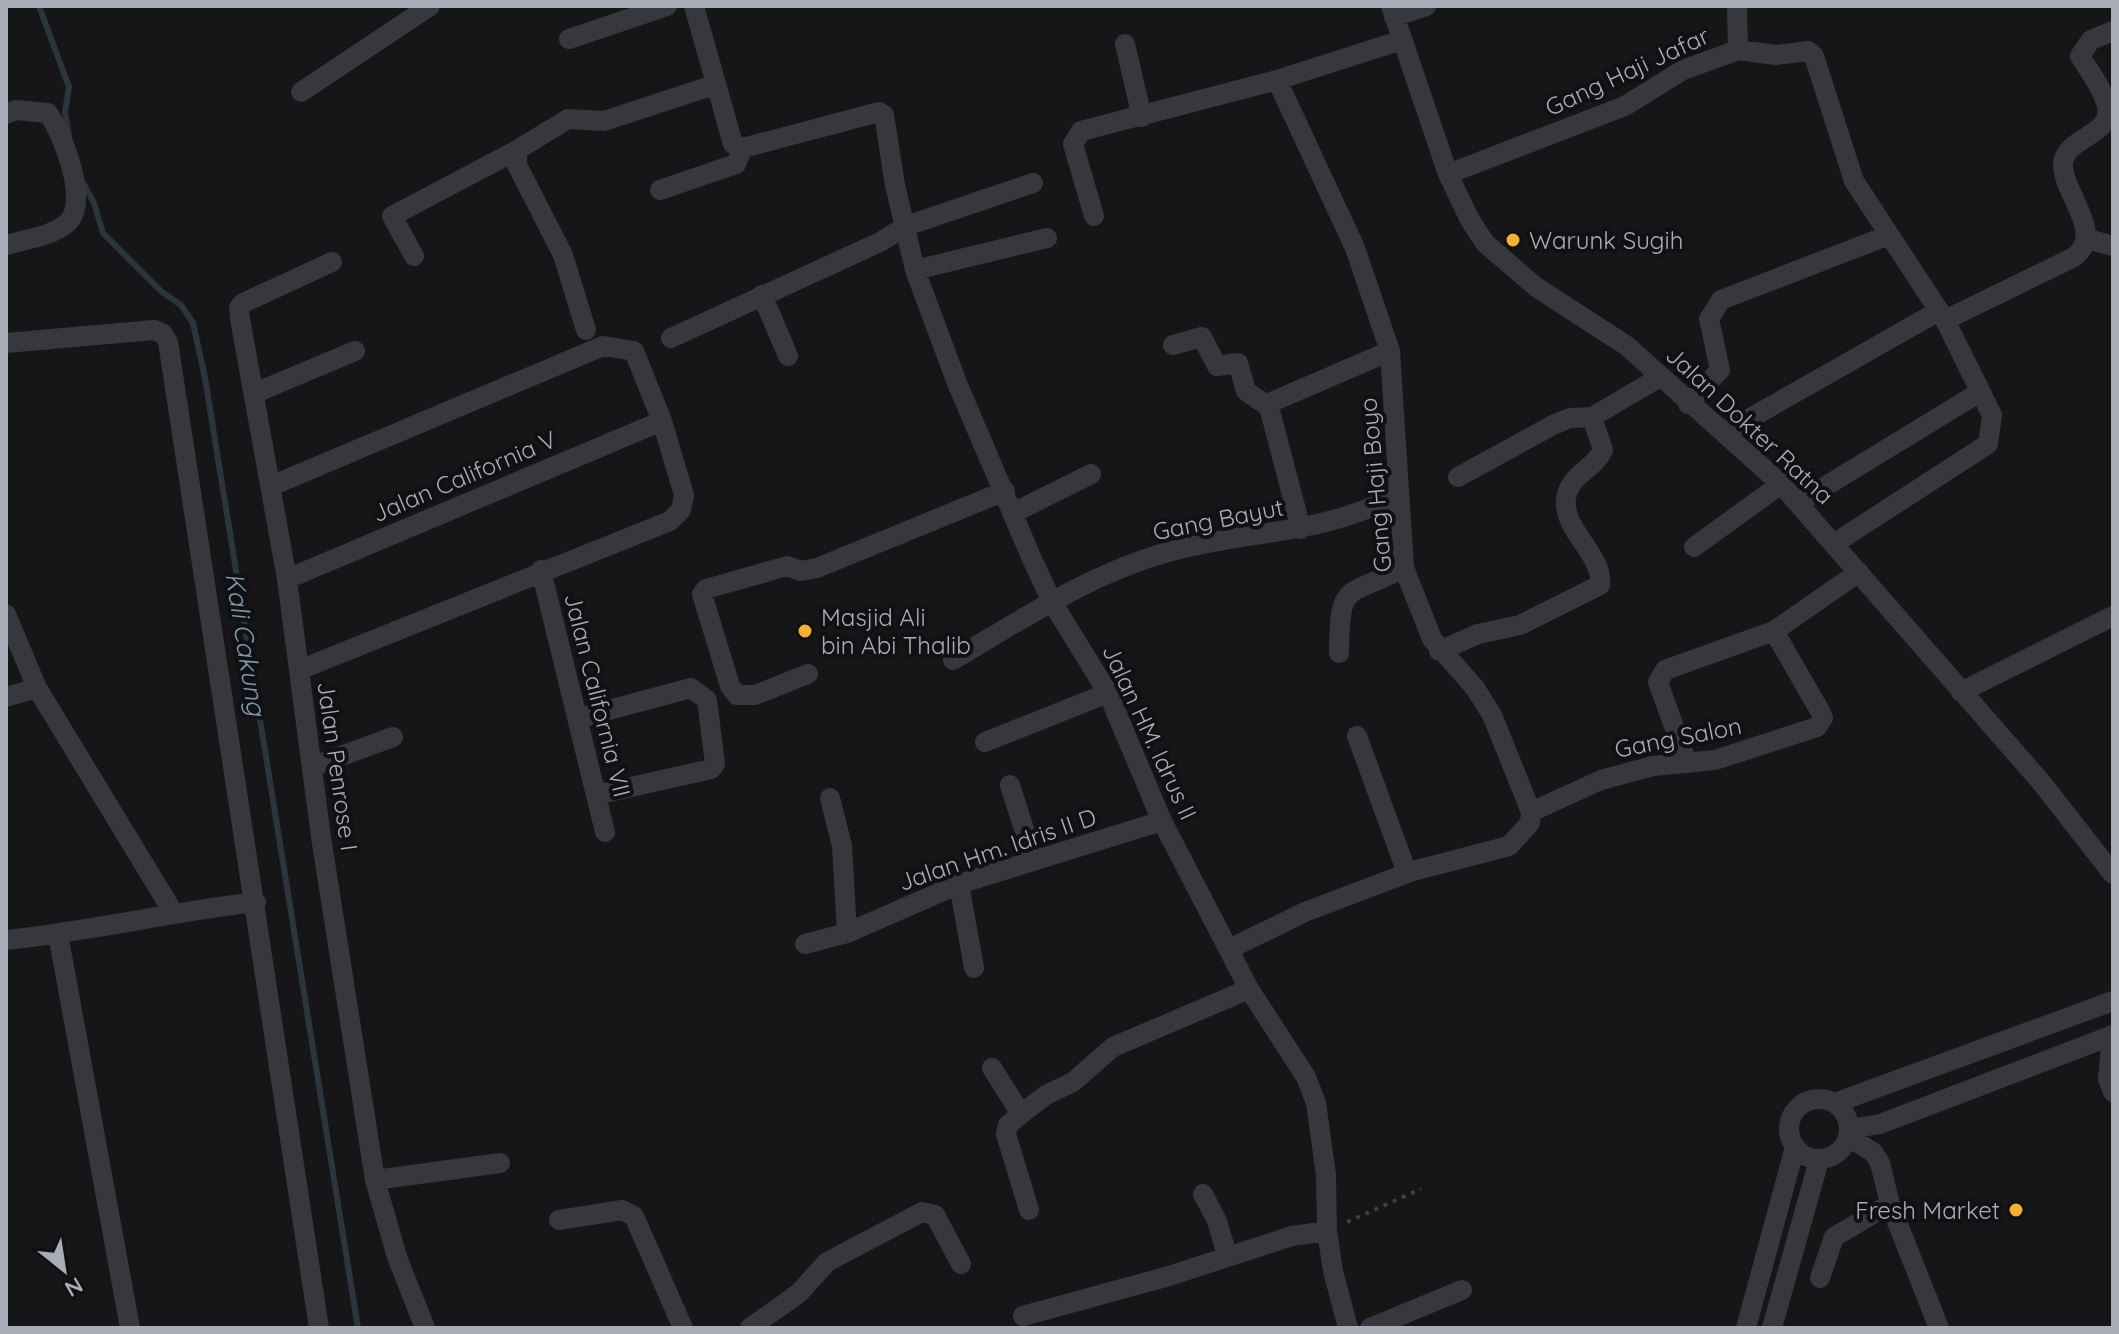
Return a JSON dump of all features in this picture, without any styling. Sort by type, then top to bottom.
[{"type":"street","points":[[301,92],[430,6]]},
{"type":"street","points":[[569,39],[667,6]]},
{"type":"street","points":[[660,190],[736,164],[743,148],[733,144],[694,6]]},
{"type":"street","points":[[1392,12],[1426,6]]},
{"type":"street","points":[[1737,6],[1738,50],[1776,55],[1808,51],[1814,56],[1854,181],[1941,316],[1992,415],[1988,444],[1835,543]]},
{"type":"street","name":"Jalan Dokter Ratna","points":[[1392,12],[1448,174],[1470,220],[1505,263],[1627,346],[1688,404],[1781,484],[2109,863]]},
{"type":"street","points":[[2088,239],[2063,162],[2066,154],[2103,125],[2107,116],[2104,99],[2080,56],[2091,40],[2113,31]]},
{"type":"street","points":[[1094,216],[1073,144],[1081,131],[1277,80],[1402,40]]},
{"type":"street","points":[[1125,44],[1142,117]]},
{"type":"street","name":"Gang Haji Jafar","points":[[1448,174],[1625,106],[1683,70],[1738,50]]},
{"type":"street","name":"Gang Haji Boyo","points":[[1277,80],[1355,248],[1390,351],[1404,568],[1439,651],[1483,699],[1531,812]]},
{"type":"street","points":[[414,256],[392,216],[517,150],[568,119],[604,121],[714,85]]},
{"type":"street","points":[[6,114],[16,110],[48,113],[61,131],[78,204],[70,222],[55,231],[6,245]]},
{"type":"street","name":"Jalan HM. Idrus II","points":[[743,148],[879,112],[884,115],[915,270],[957,383],[1013,513],[1052,602],[1108,693],[1162,821],[1231,948],[1249,989],[1306,1077],[1316,1103],[1326,1175],[1327,1231],[1333,1271],[1348,1328]]},
{"type":"street","points":[[517,150],[517,165],[563,255],[586,330]]},
{"type":"street","points":[[671,338],[906,226],[1033,183]]},
{"type":"street","points":[[1688,404],[1720,370],[1709,319],[1721,300],[1889,235]]},
{"type":"street","points":[[915,270],[1047,238]]},
{"type":"street","points":[[2088,239],[2113,246]]},
{"type":"street","points":[[1724,433],[1941,316],[2074,257],[2088,239]]},
{"type":"street","name":"Jalan Penrose I","points":[[332,262],[243,303],[239,308],[287,579],[321,837],[375,1180],[397,1257],[425,1328]]},
{"type":"street","points":[[762,295],[788,356]]},
{"type":"street","points":[[6,343],[154,330],[163,334],[168,342],[319,1328]]},
{"type":"street","points":[[1173,345],[1202,337],[1217,366],[1238,363],[1249,397],[1267,404],[1390,351]]},
{"type":"street","points":[[271,486],[603,346],[634,351],[662,421],[684,495],[681,510],[670,521],[541,570],[299,670]]},
{"type":"street","points":[[255,393],[355,351]]},
{"type":"street","points":[[1458,477],[1553,425],[1570,418],[1592,417],[1660,377]]},
{"type":"street","points":[[1798,503],[1980,392]]},
{"type":"street","points":[[1267,404],[1301,529]]},
{"type":"street","points":[[1439,651],[1478,634],[1520,625],[1600,585],[1598,571],[1576,531],[1566,498],[1573,481],[1603,450],[1592,417]]},
{"type":"street","name":"Jalan California V","points":[[287,579],[662,421]]},
{"type":"street","points":[[1013,513],[1091,474]]},
{"type":"street","points":[[1694,547],[1781,484]]},
{"type":"street","points":[[808,674],[755,695],[737,695],[730,686],[702,594],[706,589],[787,566],[801,571],[817,568],[1005,491]]},
{"type":"street","name":"Gang Bayut","points":[[953,660],[1112,571],[1183,548],[1345,519],[1397,495]]},
{"type":"street","points":[[1339,653],[1343,599],[1351,591],[1404,568]]},
{"type":"street","name":"Jalan California VII","points":[[541,570],[605,832]]},
{"type":"street","points":[[1687,763],[1658,682],[1665,670],[1774,631],[1859,572]]},
{"type":"street","points":[[6,614],[37,688],[173,912]]},
{"type":"street","points":[[1961,692],[2113,616]]},
{"type":"street","name":"Gang Salon","points":[[1531,812],[1601,780],[1653,766],[1746,752],[1817,727],[1823,718],[1774,631]]},
{"type":"street","points":[[6,697],[37,688]]},
{"type":"street","points":[[579,718],[691,688],[707,700],[715,764],[711,769],[596,795]]},
{"type":"street","points":[[985,742],[1108,693]]},
{"type":"street","points":[[1357,736],[1407,873]]},
{"type":"street","points":[[314,766],[393,737]]},
{"type":"street","points":[[1010,785],[1034,861]]},
{"type":"street","points":[[830,798],[842,846],[847,933]]},
{"type":"street","points":[[1231,948],[1305,912],[1407,873],[1509,846],[1530,823],[1531,812]]},
{"type":"street","name":"Jalan Hm. Idris II D","points":[[805,944],[847,933],[959,884],[1162,821]]},
{"type":"street","points":[[959,884],[974,968]]},
{"type":"street","points":[[6,940],[58,934],[173,912],[256,902]]},
{"type":"street","points":[[58,934],[130,1328]]},
{"type":"street","points":[[1029,1210],[1006,1134],[1008,1125],[1046,1095],[1073,1082],[1113,1047],[1249,989]]},
{"type":"street","points":[[1835,1103],[2113,1001]]},
{"type":"street","points":[[1772,1328],[1819,1160],[1846,1139],[2112,1035],[2108,1063],[2113,1092]]},
{"type":"street","points":[[992,1068],[1021,1114]]},
{"type":"street","points":[[1746,1328],[1795,1147],[1790,1121],[1800,1106],[1817,1099],[1835,1103],[1846,1114],[1846,1139]]},
{"type":"street","points":[[1846,1139],[1873,1152],[1880,1163],[1890,1204],[1939,1328]]},
{"type":"street","points":[[1795,1147],[1809,1158],[1819,1160]]},
{"type":"street","points":[[375,1180],[500,1163]]},
{"type":"street","points":[[1203,1194],[1217,1221],[1227,1255]]},
{"type":"street","points":[[1820,1278],[1834,1237],[1890,1204]]},
{"type":"street","points":[[559,1220],[622,1210],[634,1216],[683,1328]]},
{"type":"street","points":[[750,1328],[799,1293],[827,1262],[922,1212],[935,1215],[961,1264]]},
{"type":"street","points":[[1023,1316],[1169,1276],[1292,1236],[1327,1231]]},
{"type":"street","points":[[1370,1328],[1462,1290]]},
{"type":"path","points":[[1327,1231],[1421,1189]]},
{"type":"waterway","name":"Kali Cakung","points":[[39,6],[69,87],[65,112],[69,136]]},
{"type":"waterway","name":"Kali Cakung","points":[[82,181],[94,203],[103,233],[162,292],[181,305],[193,323],[205,378],[358,1328]]},
{"type":"place","name":"Warunk Sugih","points":[[1513,240]]},
{"type":"place","name":"Masjid Ali bin Abi Thalib","points":[[805,631]]},
{"type":"place","name":"Fresh Market","points":[[2016,1210]]}]
